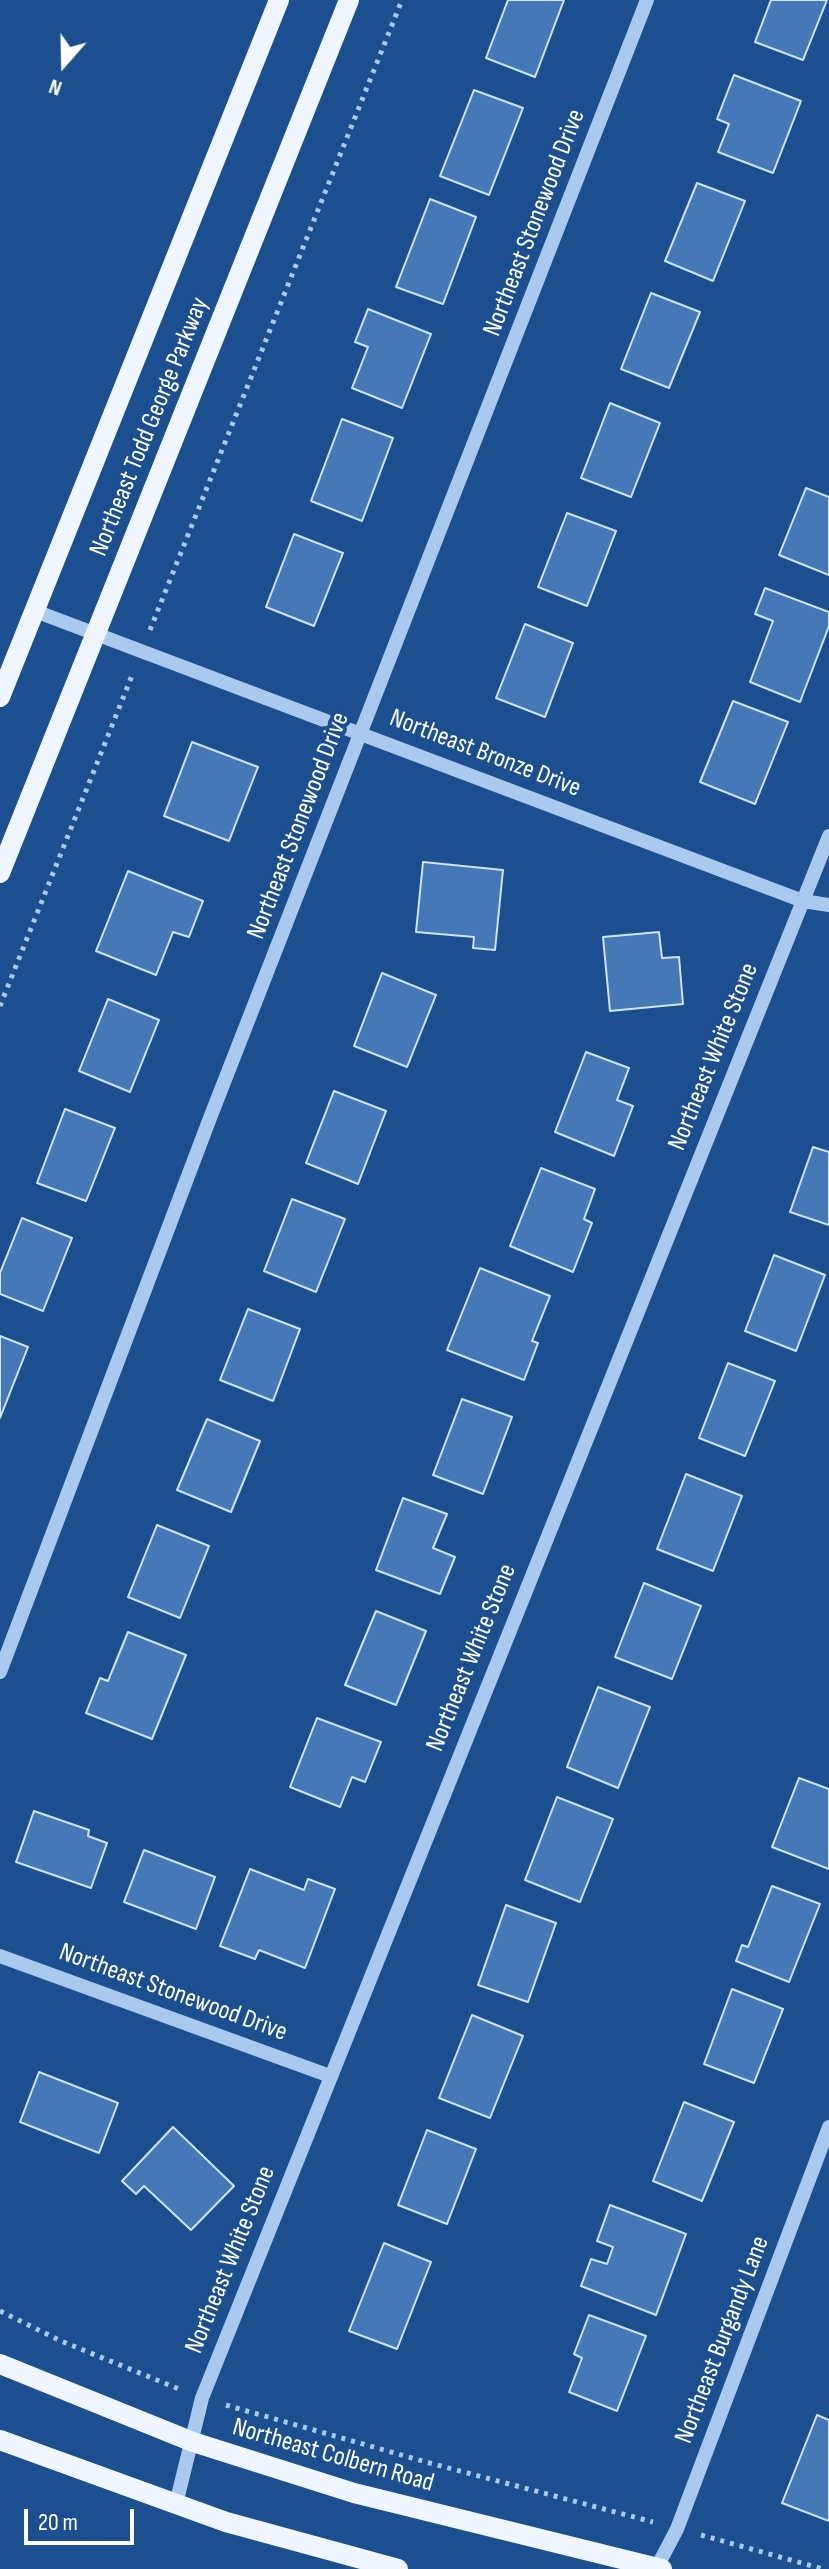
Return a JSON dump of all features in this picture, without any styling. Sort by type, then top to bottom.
[{"type":"main road","name":"Northeast Todd George Parkway","points":[[0,697],[279,0]]},
{"type":"main road","name":"Northeast Todd George Parkway","points":[[0,873],[349,0]]},
{"type":"main road","name":"Northeast Colbern Road","points":[[0,2364],[193,2442],[354,2493],[658,2569]]},
{"type":"main road","points":[[0,2440],[226,2522],[398,2569]]},
{"type":"street","name":"Northeast Stonewood Drive","points":[[0,1672],[210,1118],[647,0]]},
{"type":"street","name":"Northeast Bronze Drive","points":[[35,611],[803,901],[829,905]]},
{"type":"street","name":"Northeast White Stone","points":[[176,2504],[202,2398],[829,836]]},
{"type":"street","name":"Northeast Stonewood Drive","points":[[0,1956],[330,2076]]},
{"type":"street","name":"Northeast Burgandy Lane","points":[[658,2569],[677,2529],[829,2127]]},
{"type":"path","points":[[0,1006],[402,0]]},
{"type":"path","points":[[0,2311],[61,2341],[202,2398],[823,2569]]},
{"type":"building","points":[[508,0],[564,0],[535,77],[486,58]]},
{"type":"building","points":[[771,0],[827,0],[803,60],[755,42]]},
{"type":"building","points":[[734,75],[801,101],[773,173],[718,152],[729,124],[717,119]]},
{"type":"building","points":[[474,90],[523,108],[489,195],[440,176]]},
{"type":"building","points":[[697,183],[745,201],[713,281],[665,261]]},
{"type":"building","points":[[430,199],[476,217],[443,304],[396,287]]},
{"type":"building","points":[[651,293],[700,312],[669,388],[621,369]]},
{"type":"building","points":[[368,309],[431,334],[402,408],[352,388],[368,347],[355,342]]},
{"type":"building","points":[[610,403],[660,423],[631,497],[581,478]]},
{"type":"building","points":[[342,419],[393,438],[362,521],[311,501]]},
{"type":"building","points":[[806,488],[829,497],[829,575],[779,555]]},
{"type":"building","points":[[567,513],[616,531],[587,606],[538,587]]},
{"type":"building","points":[[294,534],[343,553],[314,626],[266,607]]},
{"type":"building","points":[[765,588],[829,612],[829,626],[800,702],[750,682],[773,621],[755,614]]},
{"type":"building","points":[[525,624],[573,643],[545,717],[496,698]]},
{"type":"building","points":[[733,701],[788,722],[755,804],[700,782]]},
{"type":"building","points":[[192,742],[258,767],[229,841],[164,816]]},
{"type":"building","points":[[423,862],[503,870],[495,950],[473,948],[474,937],[416,932]]},
{"type":"building","points":[[128,871],[203,901],[189,937],[173,932],[156,975],[96,951]]},
{"type":"building","points":[[659,932],[662,958],[679,957],[683,1004],[610,1011],[603,937]]},
{"type":"building","points":[[382,973],[436,995],[407,1067],[354,1046]]},
{"type":"building","points":[[108,999],[159,1020],[130,1092],[79,1071]]},
{"type":"building","points":[[586,1052],[629,1068],[617,1100],[633,1106],[614,1156],[555,1132]]},
{"type":"building","points":[[334,1091],[386,1111],[358,1184],[306,1163]]},
{"type":"building","points":[[65,1109],[115,1128],[86,1201],[37,1183]]},
{"type":"building","points":[[813,1147],[829,1152],[829,1225],[790,1212]]},
{"type":"building","points":[[541,1168],[595,1189],[584,1219],[592,1223],[573,1272],[510,1246]]},
{"type":"building","points":[[292,1199],[345,1219],[316,1292],[264,1271]]},
{"type":"building","points":[[22,1218],[72,1238],[43,1311],[0,1294],[0,1273]]},
{"type":"building","points":[[774,1255],[825,1275],[796,1351],[745,1331]]},
{"type":"building","points":[[480,1268],[550,1296],[532,1341],[538,1343],[524,1380],[447,1350]]},
{"type":"building","points":[[248,1309],[300,1329],[273,1401],[220,1380]]},
{"type":"building","points":[[0,1336],[28,1347],[0,1418]]},
{"type":"building","points":[[728,1363],[775,1381],[745,1456],[699,1438]]},
{"type":"building","points":[[462,1399],[512,1417],[483,1494],[433,1475]]},
{"type":"building","points":[[207,1419],[260,1441],[231,1512],[177,1490]]},
{"type":"building","points":[[686,1474],[742,1496],[713,1571],[657,1549]]},
{"type":"building","points":[[403,1498],[447,1514],[433,1548],[455,1557],[440,1594],[376,1570]]},
{"type":"building","points":[[157,1525],[209,1546],[180,1618],[128,1597]]},
{"type":"building","points":[[644,1583],[701,1606],[672,1679],[615,1657]]},
{"type":"building","points":[[376,1611],[426,1631],[396,1705],[345,1685]]},
{"type":"building","points":[[128,1632],[186,1655],[152,1739],[86,1713],[100,1678],[108,1681]]},
{"type":"building","points":[[598,1687],[650,1707],[618,1788],[567,1767]]},
{"type":"building","points":[[317,1718],[381,1742],[365,1782],[352,1777],[340,1807],[290,1787]]},
{"type":"building","points":[[799,1778],[829,1789],[829,1869],[772,1847]]},
{"type":"building","points":[[557,1797],[613,1819],[580,1902],[525,1880]]},
{"type":"building","points":[[34,1811],[89,1830],[88,1836],[107,1843],[91,1888],[16,1862]]},
{"type":"building","points":[[144,1850],[215,1877],[196,1929],[124,1902]]},
{"type":"building","points":[[250,1869],[304,1890],[308,1879],[335,1889],[305,1968],[259,1950],[255,1959],[220,1946]]},
{"type":"building","points":[[772,1886],[820,1904],[789,1982],[736,1961],[742,1945],[748,1947]]},
{"type":"building","points":[[506,1905],[556,1923],[528,2002],[478,1985]]},
{"type":"building","points":[[732,1989],[783,2009],[754,2083],[704,2064]]},
{"type":"building","points":[[472,2015],[523,2036],[490,2118],[439,2098]]},
{"type":"building","points":[[39,2072],[118,2103],[99,2153],[20,2122]]},
{"type":"building","points":[[684,2102],[734,2122],[702,2201],[653,2181]]},
{"type":"building","points":[[173,2127],[234,2186],[191,2230],[144,2186],[136,2194],[122,2181]]},
{"type":"building","points":[[427,2130],[476,2149],[447,2224],[398,2205]]},
{"type":"building","points":[[610,2205],[686,2234],[656,2315],[581,2286],[591,2259],[607,2264],[613,2247],[597,2241]]},
{"type":"building","points":[[384,2243],[431,2262],[397,2349],[349,2331]]},
{"type":"building","points":[[589,2315],[646,2336],[617,2411],[569,2392],[582,2358],[574,2354]]},
{"type":"building","points":[[817,2415],[829,2420],[829,2521],[782,2503]]}]
